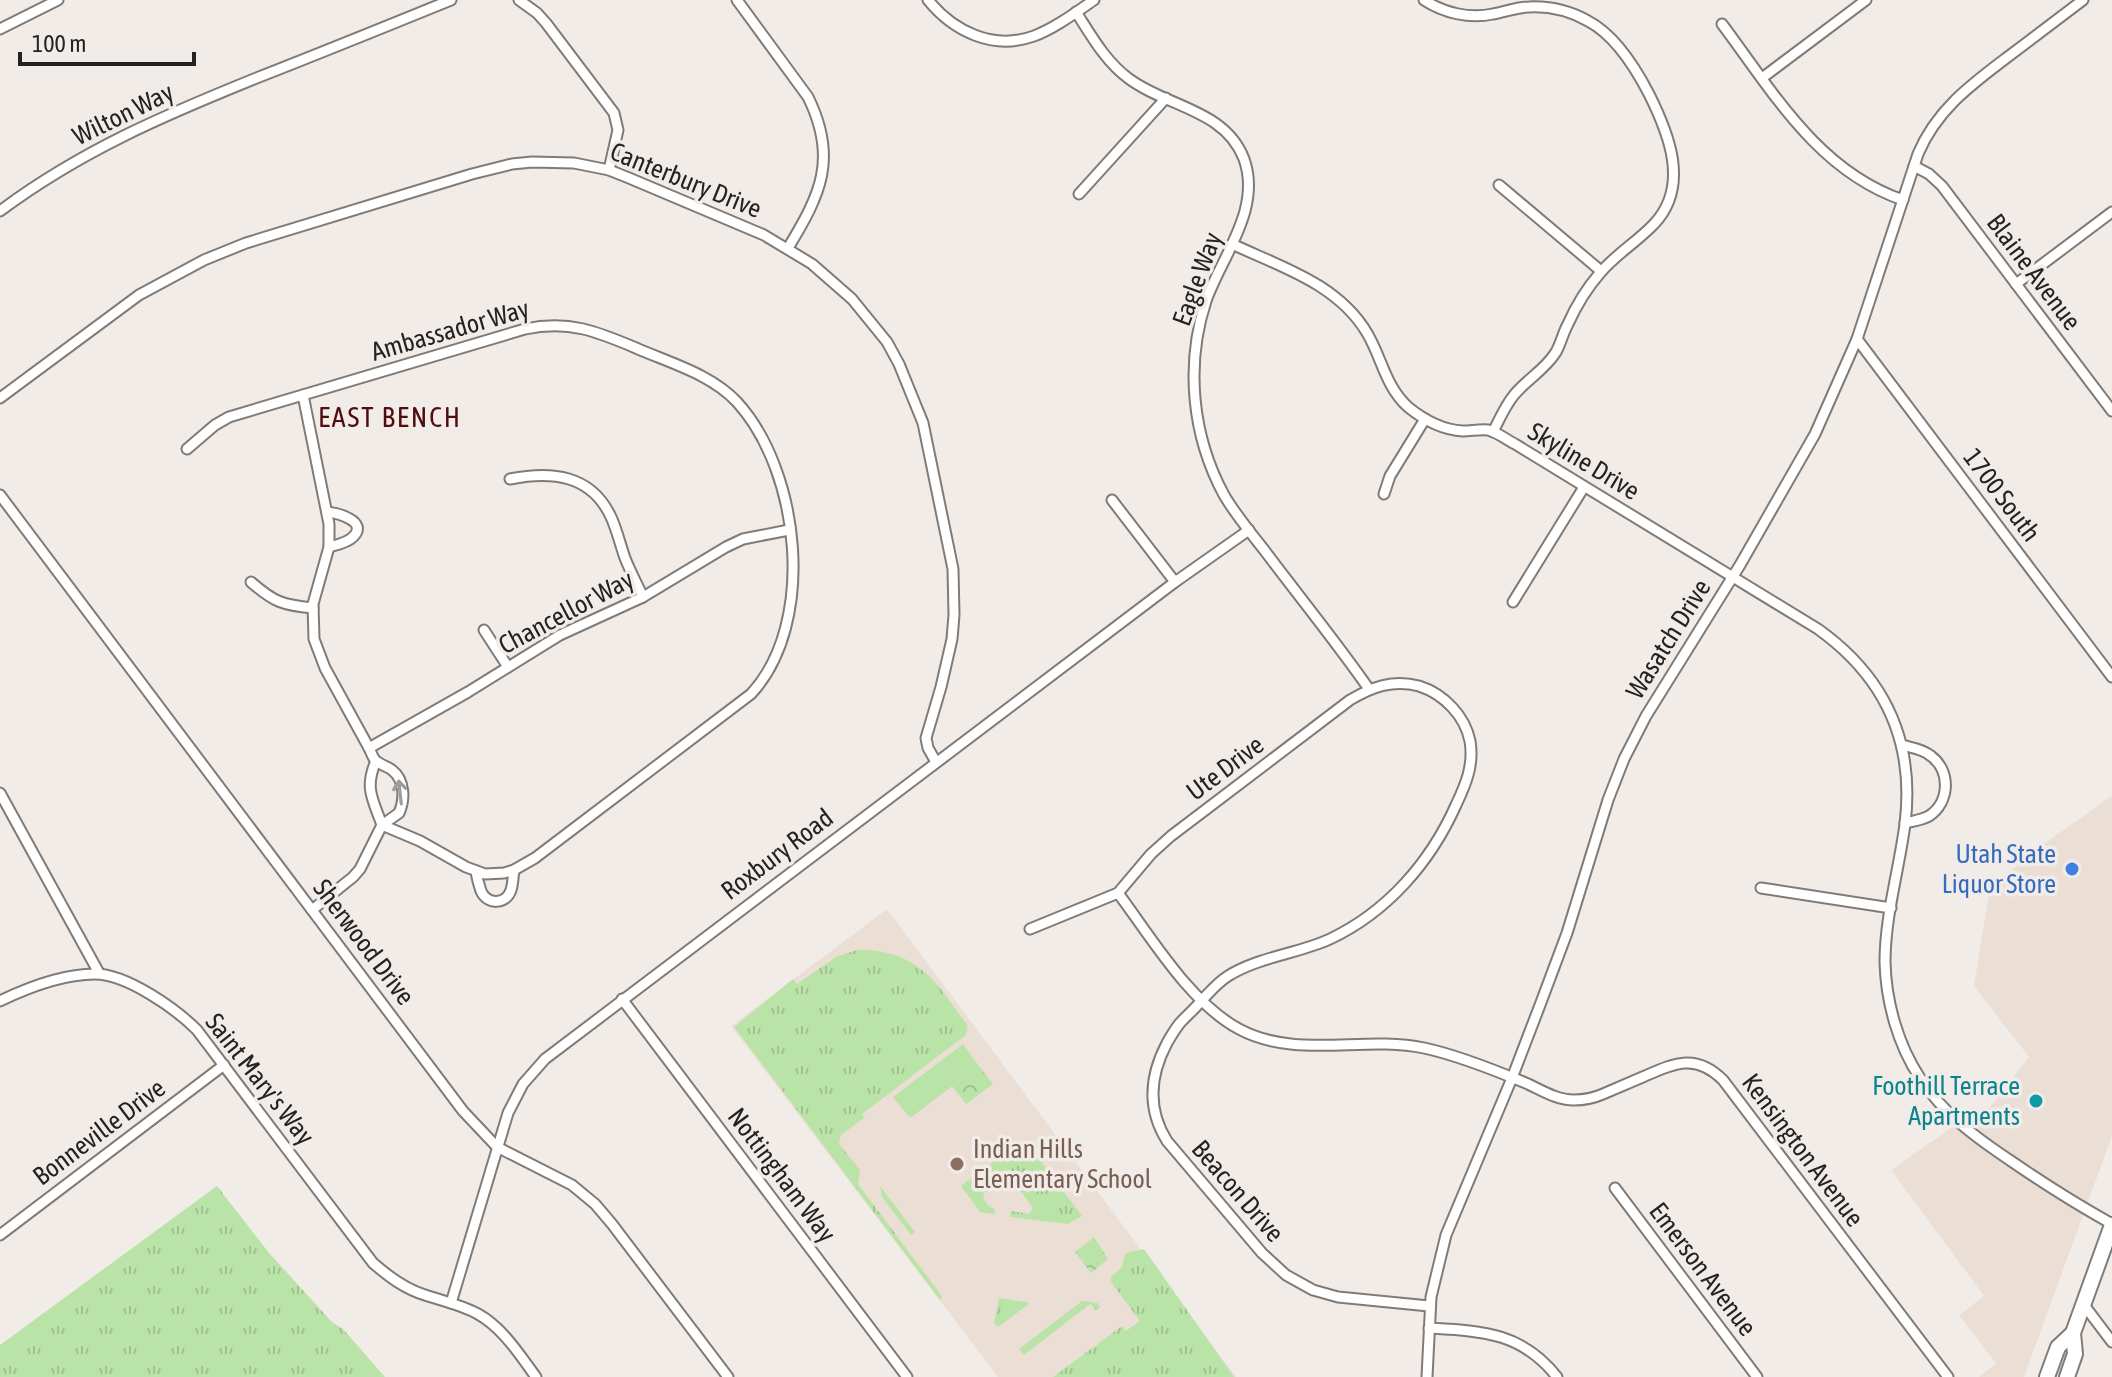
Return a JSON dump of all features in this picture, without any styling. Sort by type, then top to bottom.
[{"type":"main road","points":[[2047,1377],[2058,1347],[2073,1333],[2112,1225]]},
{"type":"main road","points":[[2067,1377],[2075,1354],[2073,1333]]},
{"type":"street","points":[[0,29],[58,0]]},
{"type":"street","name":"Wilton Way","points":[[0,211],[79,159],[158,118],[451,0]]},
{"type":"street","points":[[519,0],[546,23],[614,113],[618,130],[609,170]]},
{"type":"street","points":[[737,0],[808,97],[823,139],[823,166],[818,191],[788,248]]},
{"type":"street","points":[[928,0],[939,14],[963,31],[991,40],[1035,36],[1094,0]]},
{"type":"street","points":[[1424,0],[1441,10],[1468,16],[1527,7],[1554,9],[1568,12],[1600,28],[1635,70],[1660,117],[1673,158],[1672,193],[1666,207],[1656,222],[1601,271],[1578,305],[1557,351],[1514,395],[1493,432]]},
{"type":"street","points":[[1762,78],[1866,0]]},
{"type":"street","name":"Wasatch Drive","points":[[1427,1377],[1429,1306],[1446,1235],[1512,1078],[1567,933],[1608,800],[1624,759],[1646,716],[1805,454],[1857,339],[1923,141],[1947,107],[1969,87],[2083,0]]},
{"type":"street","name":"Eagle Way","points":[[1076,12],[1115,67],[1135,83],[1205,116],[1224,129],[1243,158],[1249,182],[1246,209],[1212,286],[1201,320],[1195,356],[1199,425],[1211,466],[1225,495],[1369,689]]},
{"type":"street","points":[[1722,24],[1807,136],[1833,161],[1862,182],[1903,200]]},
{"type":"street","points":[[1079,194],[1166,98]]},
{"type":"street","name":"Canterbury Drive","points":[[0,398],[139,295],[182,270],[225,251],[502,166],[554,162],[609,170],[788,248],[832,281],[887,342],[923,423],[949,546],[954,615],[949,651],[926,738],[936,762]]},
{"type":"street","name":"Blaine Avenue","points":[[1914,166],[1942,186],[2112,411]]},
{"type":"street","points":[[1499,185],[1601,271]]},
{"type":"street","points":[[2016,284],[2112,212]]},
{"type":"street","name":"Skyline Drive","points":[[1232,244],[1309,279],[1346,304],[1369,336],[1394,391],[1425,419],[1450,430],[1493,432],[1733,576],[1846,650],[1879,691],[1895,722],[1907,774],[1905,823],[1886,953],[1888,993],[1902,1043],[1919,1077],[1940,1105],[1975,1137],[2112,1225]]},
{"type":"street","name":"Ambassador Way","points":[[187,449],[221,421],[525,329],[559,325],[599,332],[706,378],[736,401],[756,426],[784,492],[794,573],[792,599],[778,651],[760,685],[535,858],[514,870],[509,894],[502,900],[488,900],[481,892],[476,871],[438,849],[382,825]]},
{"type":"street","name":"1700 South","points":[[1857,339],[2112,677]]},
{"type":"street","points":[[303,395],[327,512],[329,547],[313,608],[314,639],[320,658],[376,761],[397,775],[403,794],[399,813],[382,825],[360,869],[312,910]]},
{"type":"street","points":[[1384,494],[1390,476],[1425,419]]},
{"type":"street","points":[[510,479],[551,475],[570,479],[591,490],[610,515],[643,597]]},
{"type":"street","points":[[1513,602],[1584,487]]},
{"type":"street","name":"Sherwood Drive","points":[[0,495],[463,1111],[497,1147],[560,1178],[595,1204],[728,1377]]},
{"type":"street","points":[[1112,500],[1175,582]]},
{"type":"street","points":[[327,512],[349,518],[356,526],[352,538],[329,547]]},
{"type":"street","name":"Chancellor Way","points":[[369,748],[560,635],[643,597],[734,542],[789,530]]},
{"type":"street","name":"Roxbury Road","points":[[451,1303],[513,1103],[537,1067],[561,1045],[936,762],[1249,530]]},
{"type":"street","points":[[251,582],[272,599],[313,608]]},
{"type":"street","points":[[484,630],[508,667]]},
{"type":"street","name":"Beacon Drive","points":[[1369,689],[1394,683],[1419,686],[1442,698],[1460,717],[1469,736],[1471,761],[1468,778],[1449,821],[1417,871],[1367,917],[1314,946],[1255,963],[1217,984],[1178,1025],[1161,1055],[1155,1071],[1154,1112],[1167,1141],[1252,1242],[1286,1275],[1313,1290],[1338,1297],[1429,1306]]},
{"type":"street","name":"Ute Drive","points":[[1118,893],[1171,836],[1350,700],[1369,689]]},
{"type":"street","points":[[1902,745],[1919,749],[1934,758],[1945,775],[1946,784],[1945,795],[1928,817],[1905,823]]},
{"type":"street","points":[[376,761],[370,785],[382,825]]},
{"type":"street","points":[[0,793],[99,973],[60,979],[0,1001]]},
{"type":"street","points":[[476,871],[494,874],[514,870]]},
{"type":"street","points":[[1761,888],[1891,908]]},
{"type":"street","points":[[1030,929],[1118,893]]},
{"type":"street","name":"Kensington Avenue","points":[[1118,893],[1202,1001],[1237,1028],[1264,1039],[1304,1046],[1411,1046],[1438,1052],[1573,1100],[1603,1094],[1675,1063],[1691,1062],[1713,1070],[1948,1377]]},
{"type":"street","name":"Saint Mary's Way","points":[[99,973],[120,980],[170,1007],[197,1030],[373,1263],[410,1289],[479,1315],[496,1327],[536,1377]]},
{"type":"street","name":"Nottingham Way","points":[[622,999],[907,1377]]},
{"type":"street","name":"Bonneville Drive","points":[[0,1235],[224,1065]]},
{"type":"street","name":"Emerson Avenue","points":[[1615,1188],[1757,1377]]},
{"type":"street","points":[[2084,1305],[2112,1342]]},
{"type":"street","points":[[1429,1328],[1486,1332],[1510,1339],[1533,1353],[1557,1377]]},
{"type":"shaded area","points":[[2112,796],[2112,1136],[2024,1377],[1979,1377],[1996,1363],[1959,1315],[1984,1296],[1891,1170],[1951,1128],[1977,1124],[2029,1057],[1974,986],[1990,888],[2045,843]]},
{"type":"shaded area","name":"Indian Hills Elementary School","points":[[887,909],[1236,1377],[998,1377],[731,1026]]},
{"type":"green space","points":[[857,950],[896,955],[910,962],[935,982],[968,1026],[966,1035],[862,1114],[864,1118],[841,1135],[839,1144],[860,1170],[858,1184],[942,1296],[940,1300],[734,1027],[793,979],[797,984],[836,957]]},
{"type":"green space","points":[[963,1044],[979,1066],[910,1118],[893,1097]]},
{"type":"green space","points":[[979,1066],[993,1084],[966,1104],[952,1086]]},
{"type":"green space","points":[[1025,1140],[1082,1216],[1068,1224],[1010,1217],[1011,1211],[1029,1214],[1033,1208],[1016,1185],[985,1192],[983,1197],[995,1209],[995,1214],[980,1212],[961,1186]]},
{"type":"green space","points":[[217,1186],[269,1253],[385,1377],[0,1377],[0,1345]]},
{"type":"green space","points":[[880,1186],[915,1232],[911,1235],[882,1197]]},
{"type":"green space","points":[[1094,1237],[1108,1259],[1091,1273],[1075,1252]]},
{"type":"green space","points":[[1144,1249],[1234,1377],[1053,1377],[1122,1326],[1126,1331],[1140,1321],[1110,1278],[1122,1267],[1125,1253]]},
{"type":"green space","points":[[999,1298],[1029,1304],[998,1327],[994,1323]]},
{"type":"green space","points":[[1082,1301],[1098,1303],[1100,1308],[1096,1310],[1090,1304],[1024,1355],[1019,1349]]},
{"type":"place","name":"Utah State Liquor Store","points":[[2072,869]]},
{"type":"place","name":"Foothill Terrace Apartments","points":[[2036,1101]]},
{"type":"place","name":"Indian Hills Elementary School","points":[[957,1164]]},
{"type":"district","name":"EAST BENCH","points":[[390,417]]}]
